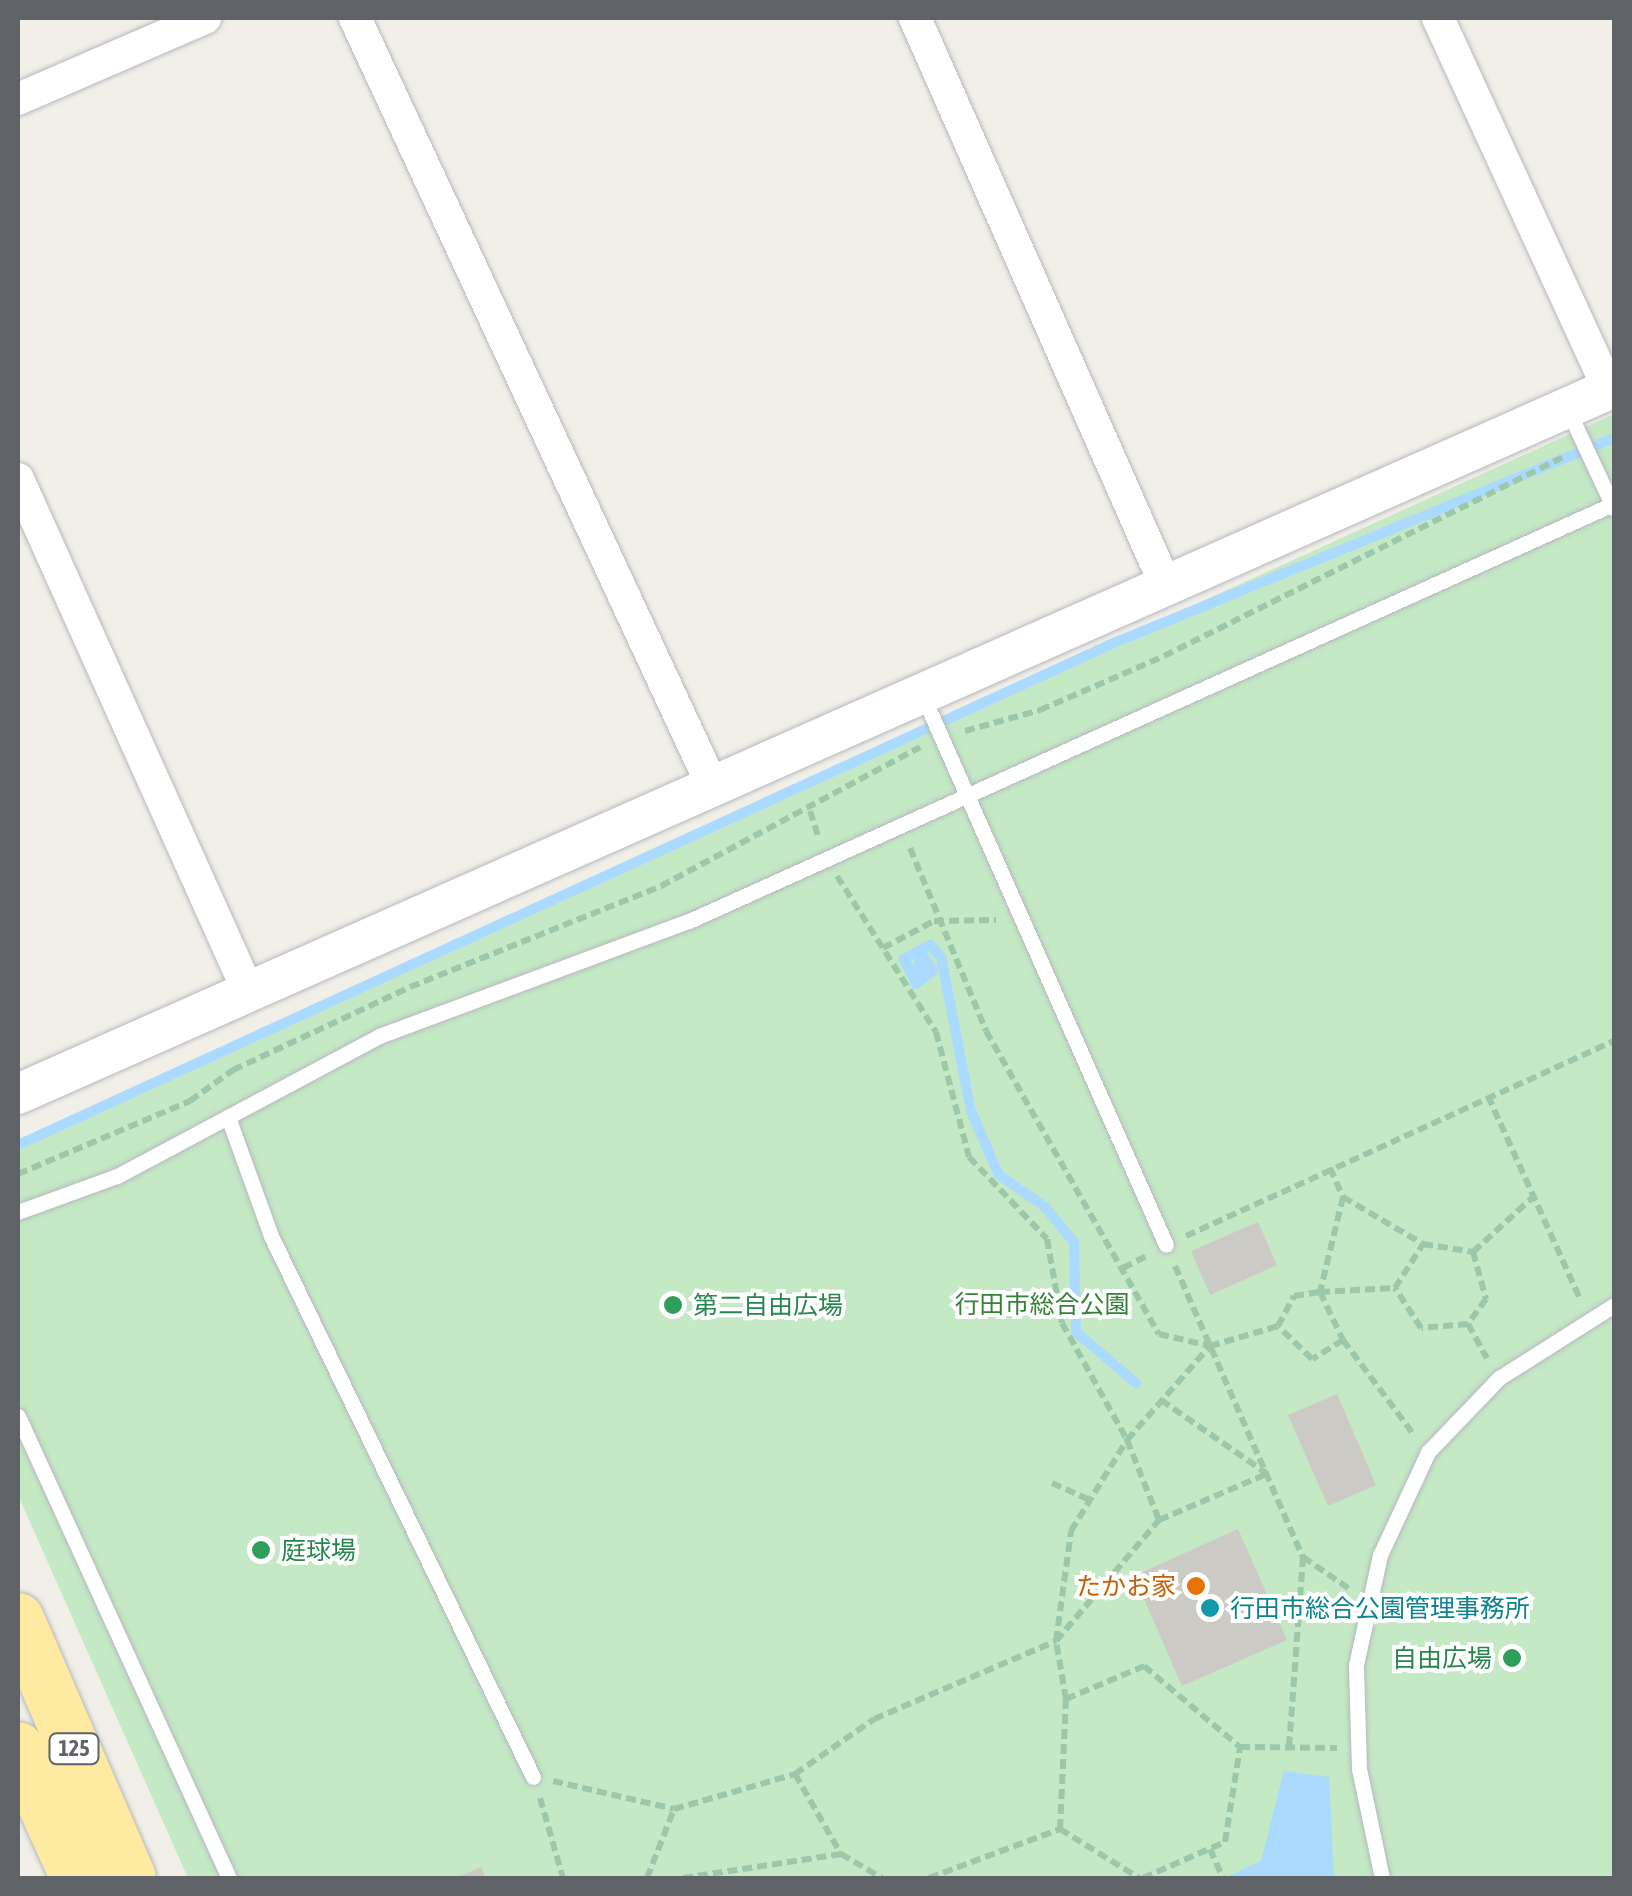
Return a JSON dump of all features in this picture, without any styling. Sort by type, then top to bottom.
[{"type":"highway","name":"125","points":[[18,1619],[130,1878]]},
{"type":"highway","name":"125","points":[[18,1748],[77,1878]]},
{"type":"street","points":[[18,100],[205,18]]},
{"type":"street","points":[[355,18],[712,788]]},
{"type":"street","points":[[915,18],[1166,586]]},
{"type":"street","points":[[18,1094],[712,788],[920,689],[1166,586],[1612,388],[1438,18]]},
{"type":"street","points":[[18,479],[249,993]]},
{"type":"lane","points":[[18,1212],[117,1176],[380,1036],[827,861],[1614,507],[1566,408]]},
{"type":"lane","points":[[920,689],[1166,1245]]},
{"type":"lane","points":[[228,1118],[271,1236],[534,1776]]},
{"type":"lane","points":[[1382,1878],[1358,1749],[1356,1665],[1380,1555],[1428,1452],[1499,1378],[1588,1317],[1614,1305]]},
{"type":"lane","points":[[18,1416],[229,1878]]},
{"type":"path","points":[[18,1174],[810,810],[941,737],[1040,710],[1164,656],[1585,446]]},
{"type":"path","points":[[810,810],[827,861],[936,1032],[968,1158],[1047,1238],[1062,1323],[1127,1440],[1159,1520]]},
{"type":"path","points":[[903,828],[934,922],[1160,1334],[1210,1346],[1278,1326],[1294,1296],[1396,1288]]},
{"type":"path","points":[[883,948],[934,922],[1020,920]]},
{"type":"path","points":[[1122,1268],[1330,1168],[1614,1041]]},
{"type":"path","points":[[1488,1096],[1588,1317]]},
{"type":"path","points":[[1330,1168],[1343,1197],[1423,1244],[1472,1252]]},
{"type":"path","points":[[1472,1252],[1534,1196]]},
{"type":"path","points":[[1343,1197],[1320,1292],[1342,1340],[1428,1452]]},
{"type":"path","points":[[1396,1288],[1423,1244]]},
{"type":"path","points":[[1166,1245],[1302,1557],[1288,1747]]},
{"type":"path","points":[[1396,1288],[1421,1328],[1468,1324],[1486,1299],[1472,1252]]},
{"type":"path","points":[[1468,1324],[1499,1378]]},
{"type":"path","points":[[1278,1326],[1312,1359],[1342,1340]]},
{"type":"path","points":[[1060,1829],[1066,1699],[1056,1641],[1063,1562],[1090,1500],[1127,1440],[1210,1346]]},
{"type":"path","points":[[1160,1400],[1266,1474]]},
{"type":"path","points":[[563,1878],[534,1776],[674,1808],[795,1774],[874,1719],[1056,1641],[1159,1520],[1266,1474]]},
{"type":"path","points":[[1052,1483],[1090,1500]]},
{"type":"path","points":[[1302,1557],[1369,1603]]},
{"type":"path","points":[[1066,1699],[1144,1666],[1240,1747],[1358,1749]]},
{"type":"path","points":[[1060,1829],[1141,1878],[1210,1849],[1225,1842],[1240,1747]]},
{"type":"path","points":[[795,1774],[841,1854],[882,1878]]},
{"type":"path","points":[[647,1878],[674,1808]]},
{"type":"path","points":[[929,1878],[1060,1829]]},
{"type":"path","points":[[1210,1849],[1222,1875]]},
{"type":"path","points":[[683,1878],[841,1854]]},
{"type":"green space","name":"行田市総合公園","points":[[1614,414],[1614,1878],[188,1878],[18,1495],[18,1140]]},
{"type":"water","points":[[1284,1771],[1329,1777],[1334,1878],[1224,1878],[1261,1861]]},
{"type":"building","points":[[1258,1222],[1277,1265],[1210,1295],[1191,1251]]},
{"type":"building","points":[[1337,1394],[1376,1485],[1328,1506],[1288,1415]]},
{"type":"building","name":"行田市総合公園管理事務所","points":[[1238,1529],[1287,1640],[1182,1686],[1134,1576]]},
{"type":"building","points":[[481,1867],[486,1878],[456,1878]]},
{"type":"waterway","points":[[18,1145],[1109,645],[1614,438]]},
{"type":"waterway","points":[[922,964],[916,974],[921,954],[933,970],[916,984],[904,959],[930,945],[941,957],[971,1111],[999,1175],[1044,1206],[1074,1242],[1076,1332],[1136,1383]]},
{"type":"place","name":"第二自由広場","points":[[673,1305]]},
{"type":"place","name":"庭球場","points":[[261,1550]]},
{"type":"place","name":"たかお家","points":[[1196,1586]]},
{"type":"place","name":"行田市総合公園管理事務所","points":[[1210,1608]]},
{"type":"place","name":"自由広場","points":[[1512,1658]]}]
